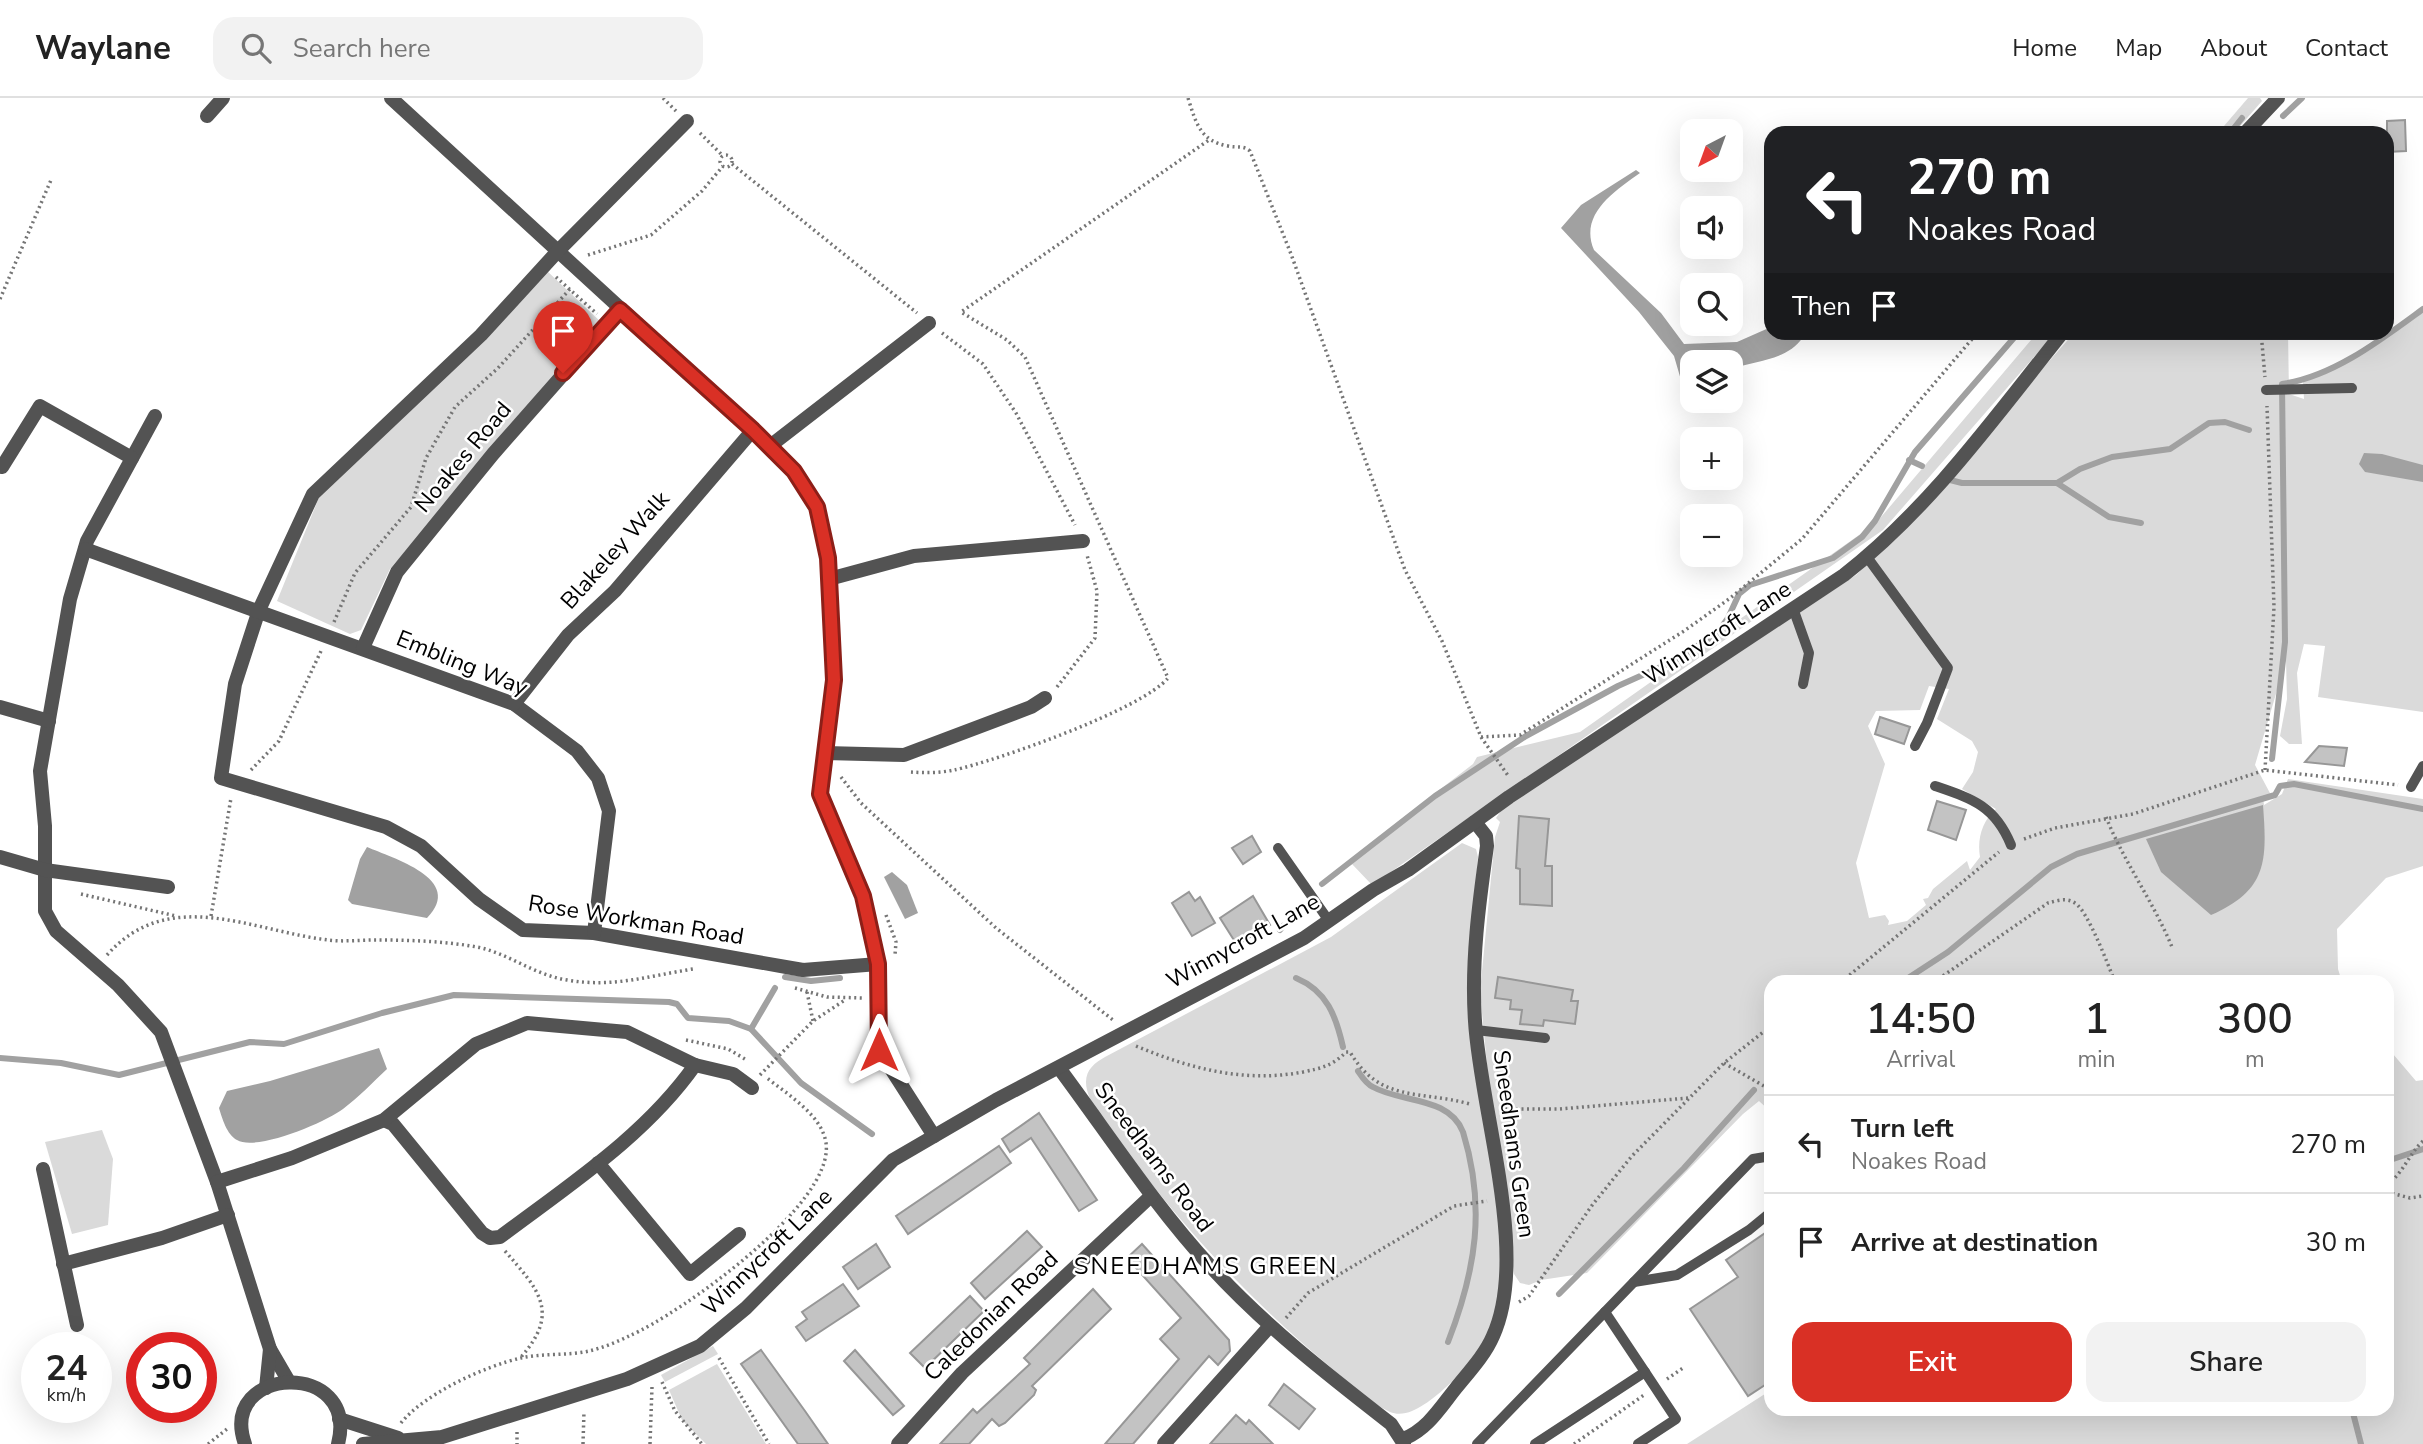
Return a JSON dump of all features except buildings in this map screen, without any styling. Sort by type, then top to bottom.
[{"type":"street","points":[[206,116],[223,98]]},
{"type":"street","points":[[391,98],[770,446],[794,471],[817,507],[828,558],[834,680],[820,794],[863,896],[878,964],[879,1050],[934,1136]]},
{"type":"street","points":[[2252,126],[2278,98]]},
{"type":"street","points":[[236,783],[221,779],[235,684],[259,610],[313,494],[481,335],[557,251],[687,121]]},
{"type":"street","name":"Noakes Road","points":[[363,648],[397,572],[493,454],[620,310]]},
{"type":"street","points":[[770,446],[929,323]]},
{"type":"street","name":"Winnycroft Lane","points":[[363,1444],[406,1440],[443,1441],[655,1367],[711,1338],[746,1308],[893,1160],[1121,1033],[1304,938],[1794,611],[1867,557],[1941,482],[2056,340]]},
{"type":"street","points":[[2,467],[40,406],[132,458]]},
{"type":"street","points":[[155,416],[85,550],[70,599],[40,771],[45,864],[44,911],[50,924],[161,1031],[217,1182],[270,1349],[288,1380]]},
{"type":"street","name":"Blakeley Walk","points":[[514,704],[568,635],[615,591],[753,430]]},
{"type":"street","points":[[829,579],[914,556],[1083,541]]},
{"type":"street","name":"Embling Way","points":[[85,550],[259,610],[514,704],[577,751],[598,778],[609,811],[594,933]]},
{"type":"street","points":[[825,753],[904,755],[1031,706],[1045,698]]},
{"type":"street","points":[[0,707],[49,721]]},
{"type":"street","name":"Rose Workman Road","points":[[236,783],[386,827],[421,846],[479,900],[523,930],[594,933],[803,970],[878,964]]},
{"type":"street","name":"Sneedhams Green","points":[[1403,1441],[1421,1430],[1467,1375],[1493,1338],[1504,1304],[1507,1253],[1476,1030],[1473,970],[1487,846],[1486,836],[1475,822]]},
{"type":"street","points":[[0,858],[169,887]]},
{"type":"street","points":[[217,1182],[292,1158],[384,1120],[476,1044],[527,1023],[627,1032],[695,1065],[733,1074],[752,1088]]},
{"type":"street","points":[[384,1120],[393,1124],[482,1233],[489,1238],[500,1237],[598,1163],[656,1113],[695,1065]]},
{"type":"street","name":"Sneedhams Road","points":[[1059,1069],[1151,1196],[1211,1267],[1270,1326],[1391,1424],[1403,1441]]},
{"type":"street","points":[[598,1163],[690,1274],[739,1234]]},
{"type":"street","points":[[43,1169],[78,1325]]},
{"type":"street","name":"Caledonian Road","points":[[898,1444],[962,1373],[1151,1196]]},
{"type":"street","points":[[63,1264],[162,1238],[228,1215]]},
{"type":"street","points":[[1164,1444],[1270,1326]]},
{"type":"street","points":[[266,1388],[270,1349]]},
{"type":"street","points":[[228,1444],[244,1441],[243,1420],[247,1407],[266,1388],[288,1380],[308,1384],[322,1392],[333,1404],[339,1419],[338,1444]]},
{"type":"street","name":"Winnycroft Lane","points":[[339,1419],[406,1440]]},
{"type":"lane","points":[[2266,390],[2352,388]]},
{"type":"lane","points":[[1867,557],[1948,668],[1915,746]]},
{"type":"lane","points":[[1794,611],[1809,653],[1803,684]]},
{"type":"lane","points":[[2411,787],[2423,766]]},
{"type":"lane","points":[[1935,786],[1979,803],[1992,813],[2011,845]]},
{"type":"lane","points":[[1278,848],[1329,921]]},
{"type":"lane","points":[[1476,1030],[1545,1038]]},
{"type":"lane","points":[[1476,1444],[1753,1159],[1764,1157]]},
{"type":"lane","points":[[1634,1282],[1677,1275],[1764,1218]]},
{"type":"lane","points":[[1605,1312],[1676,1419],[1638,1444]]},
{"type":"lane","points":[[1535,1444],[1645,1372]]},
{"type":"path","points":[[1188,98],[1197,127],[1209,140],[1245,147],[1250,151],[1291,254],[1405,570],[1442,641],[1481,737],[1495,758]]},
{"type":"path","points":[[687,121],[723,156],[730,156],[732,164],[983,364],[1016,413],[1083,541],[1097,591],[1095,638],[1053,692],[1045,698]]},
{"type":"path","points":[[904,772],[951,771],[990,761],[1089,723],[1150,693],[1167,678],[1025,357],[1007,340],[961,312],[1209,140]]},
{"type":"path","points":[[723,156],[723,166]]},
{"type":"path","points":[[573,267],[580,257],[650,235],[702,191],[723,166],[732,164]]},
{"type":"path","points":[[0,299],[51,180]]},
{"type":"path","points":[[545,266],[607,324]]},
{"type":"path","points":[[236,783],[279,741],[355,573],[411,507],[426,458],[455,407],[498,368],[570,289]]},
{"type":"path","points":[[1481,737],[1520,736],[1729,599],[1802,539],[1971,340]]},
{"type":"path","points":[[2262,340],[2274,607],[2265,770]]},
{"type":"path","points":[[1849,975],[1982,863],[2011,845],[2055,828],[2133,814],[2265,770],[2411,787]]},
{"type":"path","points":[[841,781],[1017,945],[1113,1020],[1130,1044],[1211,1073],[1274,1077],[1333,1066],[1346,1052],[1350,1052],[1362,1073],[1384,1087],[1488,1109],[1560,1109],[1688,1098]]},
{"type":"path","points":[[211,916],[230,804]]},
{"type":"path","points":[[2106,817],[2154,904],[2172,947]]},
{"type":"path","points":[[78,893],[178,917],[211,916],[330,941],[413,940],[478,947],[542,975],[595,983],[645,980],[705,967]]},
{"type":"path","points":[[1944,975],[2048,903],[2063,899],[2076,903],[2084,914],[2112,975]]},
{"type":"path","points":[[884,909],[893,932],[895,957]]},
{"type":"path","points":[[97,967],[119,942],[178,917]]},
{"type":"path","points":[[782,984],[847,998],[865,998]]},
{"type":"path","points":[[807,991],[813,1021]]},
{"type":"path","points":[[763,1072],[813,1021],[847,998]]},
{"type":"path","points":[[1504,1304],[1517,1303],[1529,1296],[1593,1204],[1632,1156],[1724,1063],[1764,1032]]},
{"type":"path","points":[[399,1426],[412,1411],[479,1372],[519,1358],[589,1351],[629,1336],[660,1319],[698,1294],[780,1227],[807,1199],[822,1170],[826,1144],[819,1124],[739,1055],[680,1038]]},
{"type":"path","points":[[1724,1063],[1764,1086]]},
{"type":"path","points":[[2394,1178],[2404,1169],[2414,1149],[2423,1141]]},
{"type":"path","points":[[2394,1194],[2410,1198],[2423,1196]]},
{"type":"path","points":[[1270,1326],[1281,1324],[1308,1293],[1454,1206],[1500,1197]]},
{"type":"path","points":[[500,1237],[504,1250],[535,1286],[542,1303],[540,1331],[519,1358]]},
{"type":"path","points":[[719,1358],[769,1444]]},
{"type":"path","points":[[655,1367],[674,1411],[702,1444]]},
{"type":"path","points":[[1574,1444],[1683,1367]]},
{"type":"path","points":[[650,1444],[652,1386]]},
{"type":"path","points":[[583,1444],[584,1407]]},
{"type":"path","points":[[208,1444],[217,1439],[232,1422]]},
{"type":"path","points":[[517,1428],[517,1444]]},
{"type":"shaded area","points":[[2248,98],[2260,98],[2262,101],[2240,126],[2224,126]]},
{"type":"shaded area","points":[[1636,170],[1640,173],[1610,196],[1595,215],[1591,226],[1594,250],[1661,313],[1684,344],[1737,342],[1764,330],[1764,340],[1800,340],[1789,351],[1743,366],[1743,350],[1680,350],[1680,377],[1674,356],[1639,312],[1561,228],[1581,205]]},
{"type":"shaded area","points":[[546,270],[602,323],[390,569],[361,630],[350,634],[277,601],[320,495]]},
{"type":"shaded area","points":[[2423,309],[2423,712],[2318,697],[2325,646],[2304,644],[2297,673],[2302,744],[2289,744],[2280,736],[2287,699],[2286,660],[2255,765],[2271,795],[2263,797],[2264,805],[2282,794],[2288,779],[2423,799],[2423,866],[2386,878],[2337,929],[2340,975],[1764,975],[1764,1106],[1759,1101],[1743,1114],[1587,1273],[1541,1280],[1529,1285],[1520,1283],[1514,1274],[1480,992],[1495,837],[1500,822],[1496,818],[1503,808],[1856,575],[1880,552],[2068,340],[2288,340],[2289,394],[2304,399],[2303,381],[2376,340],[2394,340],[2394,328]],"holes":[[[1929,686],[1949,689],[1937,719],[1972,741],[1978,752],[1973,772],[1962,789],[1996,809],[1984,825],[1979,844],[1980,857],[1970,870],[1967,861],[1933,889],[1928,898],[1923,899],[1926,905],[1907,921],[1888,925],[1889,921],[1885,915],[1869,918],[1856,863],[1885,764],[1868,726],[1876,711],[1920,710]]]},
{"type":"shaded area","points":[[2031,340],[2049,340],[1883,530],[1372,885],[1352,864],[1386,831],[1473,764],[1477,757],[1580,732],[1876,523]]},
{"type":"shaded area","points":[[2364,453],[2382,454],[2423,465],[2423,482],[2365,472],[2359,464]]},
{"type":"shaded area","points":[[2263,805],[2265,842],[2260,871],[2254,884],[2230,905],[2211,915],[2161,872],[2146,839]]},
{"type":"shaded area","name":"Sneedhams Green","points":[[1462,843],[1476,849],[1478,857],[1474,949],[1476,1013],[1500,1233],[1501,1284],[1494,1323],[1477,1353],[1451,1382],[1424,1405],[1409,1412],[1395,1414],[1374,1403],[1300,1341],[1220,1263],[1170,1207],[1100,1117],[1090,1099],[1086,1077],[1092,1067],[1105,1057],[1331,937]]},
{"type":"shaded area","points":[[367,847],[407,864],[432,881],[438,892],[437,904],[427,918],[352,904],[348,900],[360,859]]},
{"type":"shaded area","points":[[892,872],[907,885],[918,913],[905,919],[884,877]]},
{"type":"shaded area","points":[[379,1048],[387,1069],[343,1109],[307,1128],[274,1139],[246,1143],[233,1138],[223,1121],[219,1108],[227,1091]]},
{"type":"shaded area","points":[[2394,1055],[2416,1081],[2423,1080],[2423,1444],[1687,1444],[1764,1394],[1764,1416],[2394,1416]]},
{"type":"shaded area","points":[[102,1130],[113,1159],[108,1225],[72,1234],[45,1142]]},
{"type":"shaded area","points":[[713,1346],[718,1354],[665,1382],[661,1375]]},
{"type":"shaded area","points":[[717,1364],[766,1444],[706,1444],[682,1420],[669,1390]]},
{"type":"waterway","points":[[2283,116],[2302,98]]},
{"type":"waterway","points":[[2236,126],[2242,118]]},
{"type":"waterway","points":[[2394,330],[2423,309]]},
{"type":"waterway","points":[[1322,884],[1435,796],[1526,736],[1618,686],[1676,660],[1717,633],[1728,618],[1739,594],[1750,585],[1833,558],[1862,537],[1875,521],[1915,452],[2012,340]]},
{"type":"waterway","points":[[2272,759],[2285,642],[2282,384],[2320,374],[2380,340]]},
{"type":"waterway","points":[[2057,483],[2080,469],[2112,457],[2170,449],[2209,423],[2225,422],[2249,430]]},
{"type":"waterway","points":[[1909,460],[1922,466]]},
{"type":"waterway","points":[[1950,480],[1962,483],[2057,483],[2109,517],[2141,523]]},
{"type":"waterway","points":[[1913,975],[1948,952],[2051,867],[2077,854],[2275,795],[2280,786],[2294,784],[2423,809]]},
{"type":"waterway","points":[[1280,930],[1283,926]]},
{"type":"waterway","points":[[785,977],[811,981],[840,978]]},
{"type":"waterway","points":[[1296,978],[1307,983],[1323,997],[1333,1015],[1343,1047]]},
{"type":"waterway","points":[[751,1029],[775,988]]},
{"type":"waterway","points":[[0,1058],[61,1063],[119,1075],[250,1042],[284,1044],[382,1013],[454,995],[669,1002],[677,1004],[688,1018],[729,1021],[751,1029],[801,1083],[872,1134]]},
{"type":"waterway","points":[[1358,1071],[1373,1087],[1436,1106],[1447,1112],[1463,1132],[1474,1186],[1475,1238],[1465,1289],[1448,1342]]},
{"type":"waterway","points":[[1559,1294],[1684,1168],[1754,1090]]},
{"type":"waterway","points":[[2394,1159],[2423,1149]]},
{"type":"waterway","points":[[2354,1416],[2361,1444]]},
{"type":"district","name":"SNEEDHAMS GREEN","points":[[1206,1266]]},
{"type":"route","points":[[563,373],[620,310],[753,430],[794,471],[817,507],[828,558],[834,680],[820,794],[863,896],[878,964],[879,1050]]}]
